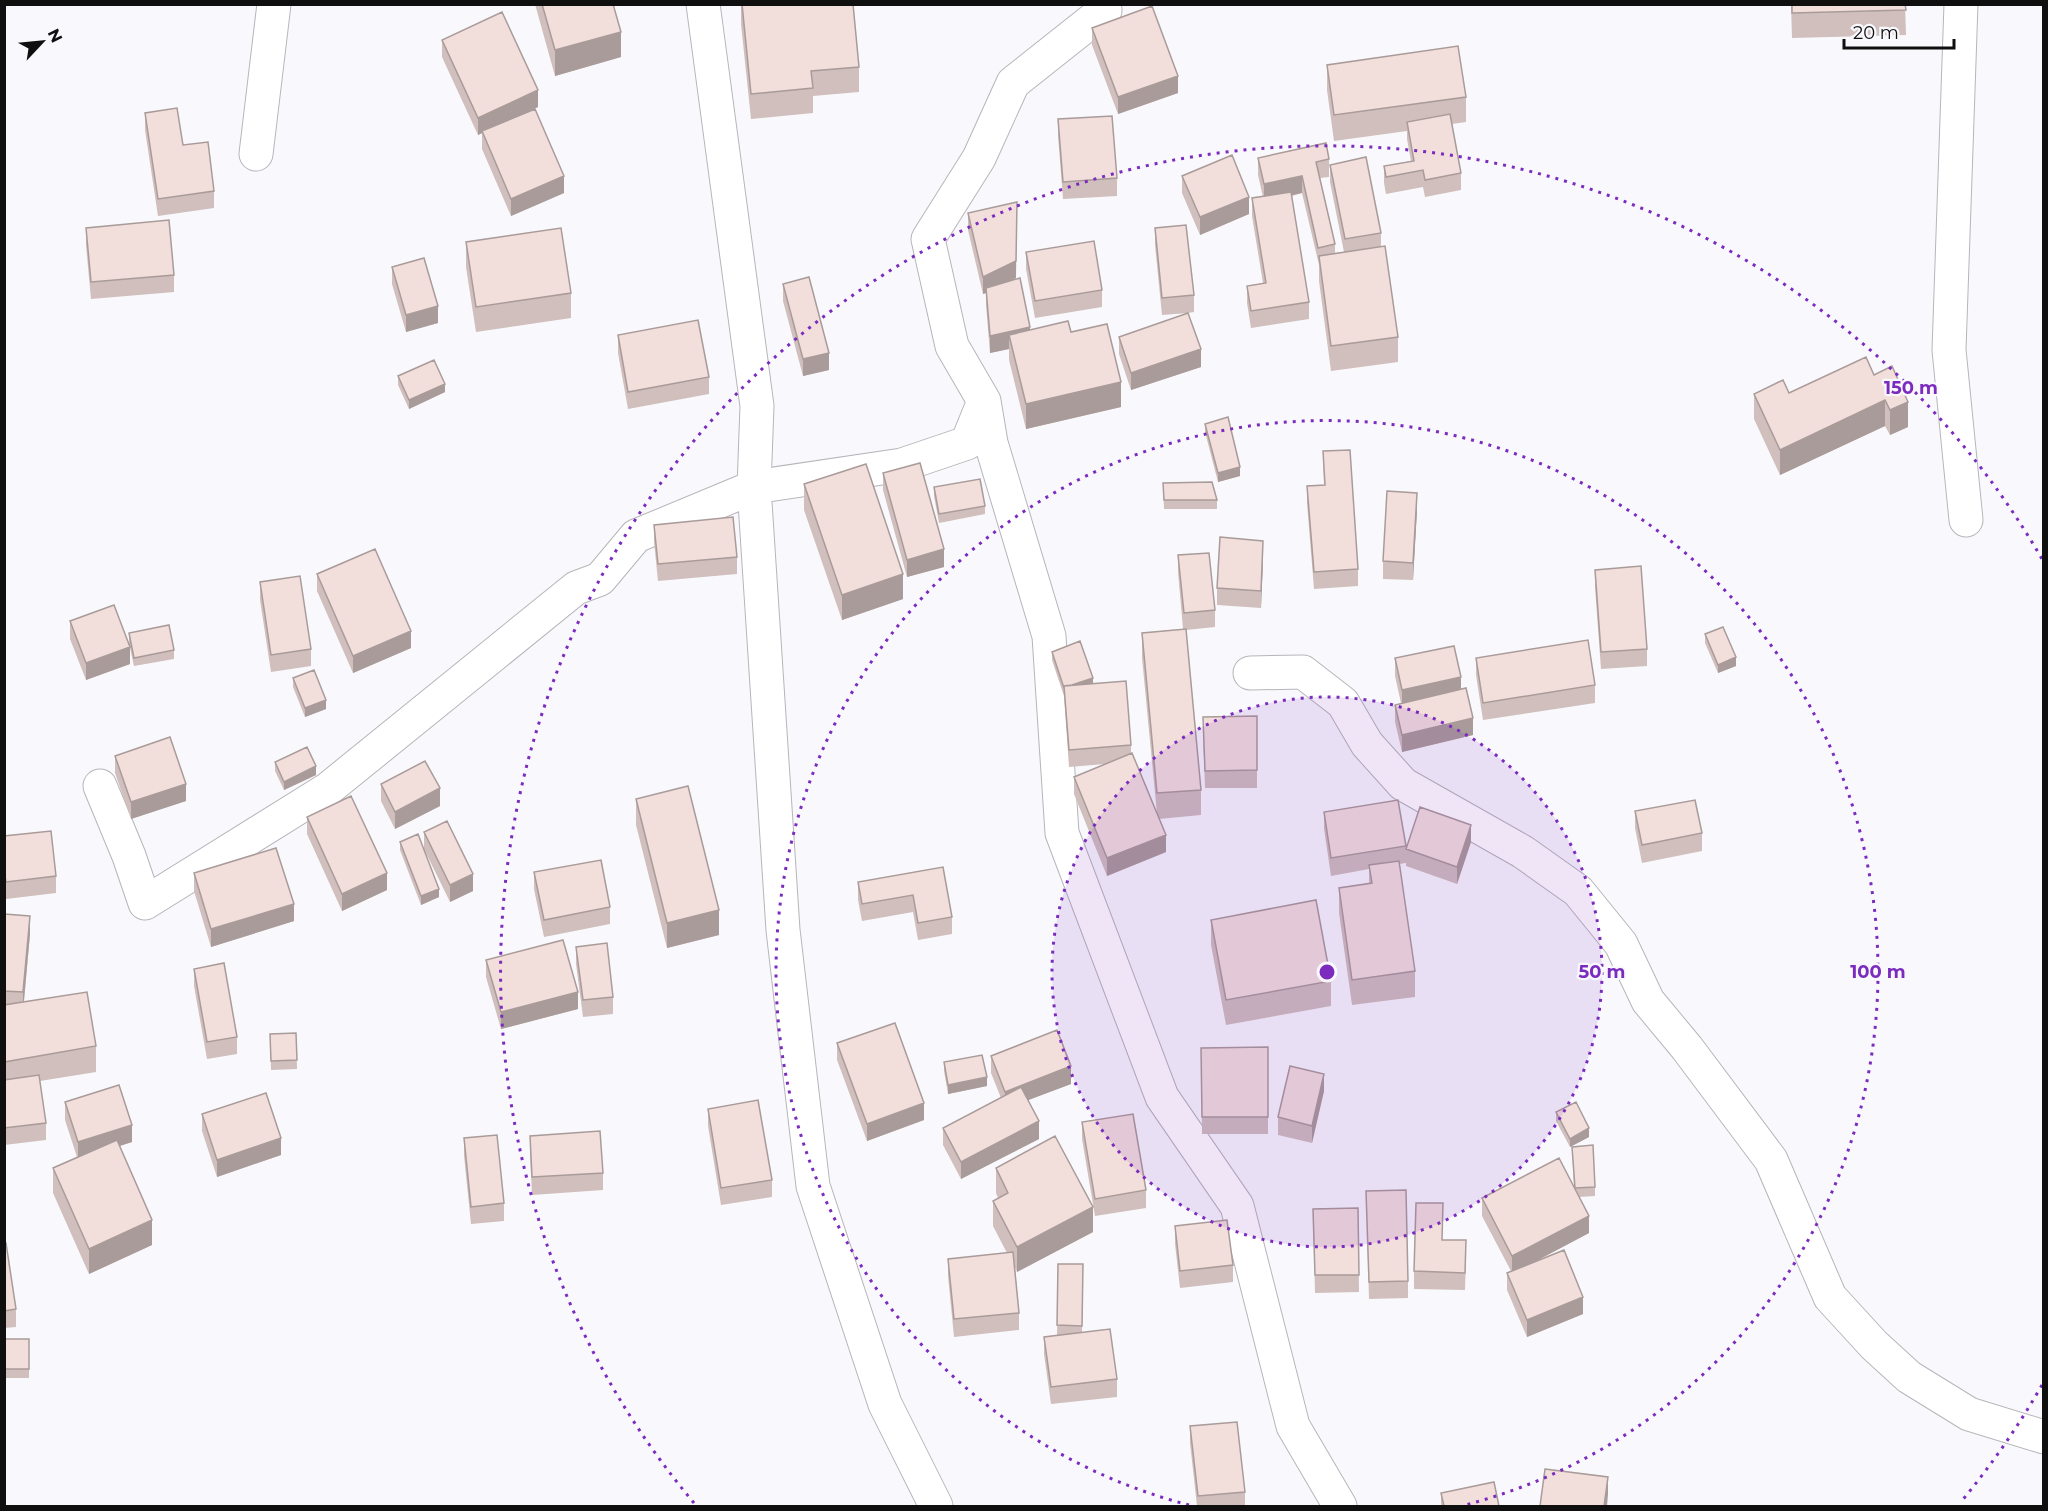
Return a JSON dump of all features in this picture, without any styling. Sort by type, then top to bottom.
[{"type":"street","points":[[256,154],[274,4]]},
{"type":"street","points":[[703,4],[757,406],[754,487],[783,930],[813,1186],[885,1404],[936,1506]]},
{"type":"street","points":[[1104,4],[1104,10],[1013,83],[979,158],[928,239],[952,346],[984,401],[991,443],[1049,636],[1062,833],[1162,1097],[1237,1206],[1293,1426],[1340,1506]]},
{"type":"street","points":[[1961,4],[1949,350],[1966,520]]},
{"type":"street","points":[[100,786],[129,856],[145,903],[328,789],[576,588],[600,579],[636,536],[754,487],[902,465],[967,443],[984,401]]},
{"type":"street","points":[[1250,673],[1304,672],[1343,703],[1367,744],[1403,784],[1522,852],[1578,891],[1620,944],[1648,1001],[1687,1048],[1771,1160],[1830,1297],[1874,1345],[1910,1377],[1969,1414],[2043,1437]]},
{"type":"building","points":[[542,4],[613,4],[621,32],[555,50]]},
{"type":"building","points":[[742,4],[853,4],[859,67],[811,71],[813,88],[751,94]]},
{"type":"building","points":[[1792,4],[1905,4],[1906,10],[1792,13]]},
{"type":"building","points":[[1152,6],[1178,76],[1118,97],[1092,28]]},
{"type":"building","points":[[502,12],[538,90],[478,118],[442,40]]},
{"type":"building","points":[[1458,46],[1466,97],[1334,115],[1327,65]]},
{"type":"building","points":[[177,108],[183,145],[208,142],[214,191],[158,199],[145,113]]},
{"type":"building","points":[[535,109],[564,176],[511,199],[482,131]]},
{"type":"building","points":[[1450,114],[1461,173],[1425,180],[1423,170],[1386,177],[1384,166],[1414,161],[1407,122]]},
{"type":"building","points":[[1112,116],[1117,178],[1063,182],[1058,119]]},
{"type":"building","points":[[1326,143],[1329,159],[1316,162],[1335,244],[1318,248],[1302,176],[1264,184],[1258,158]]},
{"type":"building","points":[[1232,155],[1249,197],[1200,217],[1182,176]]},
{"type":"building","points":[[1366,157],[1381,233],[1345,239],[1330,165]]},
{"type":"building","points":[[1291,192],[1309,302],[1251,311],[1247,286],[1266,283],[1252,198]]},
{"type":"building","points":[[1017,202],[1016,261],[983,277],[968,213]]},
{"type":"building","points":[[169,220],[174,275],[91,282],[86,228]]},
{"type":"building","points":[[1186,225],[1194,295],[1162,298],[1155,228]]},
{"type":"building","points":[[561,228],[571,293],[476,307],[466,242]]},
{"type":"building","points":[[1094,241],[1102,290],[1035,301],[1026,252]]},
{"type":"building","points":[[1385,246],[1398,337],[1331,346],[1319,256]]},
{"type":"building","points":[[424,258],[438,306],[406,315],[392,267]]},
{"type":"building","points":[[809,277],[829,353],[803,359],[783,284]]},
{"type":"building","points":[[1020,278],[1030,327],[990,336],[986,288]]},
{"type":"building","points":[[1188,313],[1201,349],[1131,373],[1119,337]]},
{"type":"building","points":[[698,320],[709,377],[628,392],[618,335]]},
{"type":"building","points":[[1068,321],[1071,332],[1107,324],[1121,382],[1026,404],[1009,335]]},
{"type":"building","points":[[1866,357],[1874,375],[1892,366],[1908,402],[1890,410],[1885,400],[1780,450],[1754,394],[1783,380],[1789,393]]},
{"type":"building","points":[[434,360],[445,384],[409,400],[398,376]]},
{"type":"building","points":[[1228,417],[1240,467],[1218,473],[1205,424]]},
{"type":"building","points":[[1350,450],[1358,569],[1314,572],[1307,486],[1325,485],[1323,451]]},
{"type":"building","points":[[920,463],[944,549],[907,560],[883,473]]},
{"type":"building","points":[[866,464],[903,574],[842,595],[804,484]]},
{"type":"building","points":[[980,479],[985,506],[939,514],[934,487]]},
{"type":"building","points":[[1212,482],[1217,500],[1164,500],[1163,483]]},
{"type":"building","points":[[1387,491],[1417,493],[1413,563],[1383,561]]},
{"type":"building","points":[[733,517],[737,557],[658,564],[654,525]]},
{"type":"building","points":[[1220,537],[1263,541],[1261,591],[1217,588]]},
{"type":"building","points":[[375,549],[411,631],[353,656],[317,574]]},
{"type":"building","points":[[1209,553],[1215,610],[1184,613],[1178,555]]},
{"type":"building","points":[[1641,566],[1647,649],[1601,652],[1595,570]]},
{"type":"building","points":[[300,576],[311,649],[271,655],[260,582]]},
{"type":"building","points":[[114,605],[130,647],[86,663],[70,621]]},
{"type":"building","points":[[169,625],[174,650],[134,658],[129,633]]},
{"type":"building","points":[[1723,627],[1736,657],[1718,665],[1705,634]]},
{"type":"building","points":[[1186,629],[1201,790],[1157,793],[1142,633]]},
{"type":"building","points":[[1588,640],[1595,685],[1483,703],[1476,658]]},
{"type":"building","points":[[1080,641],[1093,678],[1064,686],[1064,688],[1052,652]]},
{"type":"building","points":[[1454,646],[1461,677],[1402,690],[1395,658]]},
{"type":"building","points":[[314,670],[326,700],[305,708],[293,678]]},
{"type":"building","points":[[1126,681],[1131,745],[1069,750],[1064,686]]},
{"type":"building","points":[[1466,688],[1473,718],[1402,735],[1395,705]]},
{"type":"building","points":[[1257,716],[1257,770],[1205,771],[1203,717]]},
{"type":"building","points":[[170,737],[186,784],[131,802],[115,756]]},
{"type":"building","points":[[307,747],[316,766],[284,782],[275,762]]},
{"type":"building","points":[[1132,753],[1166,835],[1107,858],[1074,777]]},
{"type":"building","points":[[425,761],[440,788],[395,812],[381,784]]},
{"type":"building","points":[[688,786],[719,910],[667,923],[636,799]]},
{"type":"building","points":[[351,796],[387,873],[342,894],[307,817]]},
{"type":"building","points":[[1398,800],[1406,846],[1331,858],[1324,812]]},
{"type":"building","points":[[1695,800],[1702,833],[1642,845],[1635,811]]},
{"type":"building","points":[[1420,807],[1471,825],[1457,867],[1406,849]]},
{"type":"building","points":[[447,821],[473,874],[450,885],[424,832]]},
{"type":"building","points":[[51,831],[56,876],[6,882],[4,836]]},
{"type":"building","points":[[418,834],[439,889],[421,896],[400,842]]},
{"type":"building","points":[[276,848],[294,904],[211,929],[194,873]]},
{"type":"building","points":[[601,860],[610,907],[544,920],[534,872]]},
{"type":"building","points":[[1399,861],[1415,971],[1352,980],[1339,888],[1372,883],[1369,865]]},
{"type":"building","points":[[943,867],[952,917],[918,923],[913,895],[862,904],[858,882]]},
{"type":"building","points":[[1316,900],[1331,981],[1226,1000],[1211,920]]},
{"type":"building","points":[[4,914],[30,916],[23,992],[4,991]]},
{"type":"building","points":[[563,940],[578,992],[501,1012],[486,960]]},
{"type":"building","points":[[607,943],[613,997],[583,1000],[576,947]]},
{"type":"building","points":[[224,963],[237,1037],[207,1042],[194,969]]},
{"type":"building","points":[[87,992],[96,1046],[4,1062],[4,1005]]},
{"type":"building","points":[[895,1023],[924,1103],[867,1124],[837,1043]]},
{"type":"building","points":[[1057,1030],[1071,1066],[1005,1092],[991,1056]]},
{"type":"building","points":[[296,1033],[297,1060],[271,1061],[270,1034]]},
{"type":"building","points":[[1268,1047],[1268,1117],[1202,1117],[1201,1048]]},
{"type":"building","points":[[982,1055],[987,1077],[948,1085],[944,1062]]},
{"type":"building","points":[[1290,1066],[1324,1074],[1312,1126],[1278,1117]]},
{"type":"building","points":[[39,1075],[46,1123],[4,1128],[4,1080]]},
{"type":"building","points":[[119,1085],[132,1125],[78,1142],[65,1102]]},
{"type":"building","points":[[1021,1087],[1039,1121],[961,1162],[943,1128]]},
{"type":"building","points":[[266,1093],[281,1138],[217,1160],[202,1114]]},
{"type":"building","points":[[758,1100],[772,1180],[721,1188],[708,1109]]},
{"type":"building","points":[[1576,1102],[1589,1128],[1570,1139],[1556,1112]]},
{"type":"building","points":[[1133,1114],[1146,1190],[1095,1199],[1082,1122]]},
{"type":"building","points":[[600,1131],[603,1173],[532,1177],[530,1136]]},
{"type":"building","points":[[497,1135],[504,1203],[471,1207],[464,1138]]},
{"type":"building","points":[[1055,1136],[1093,1207],[1017,1247],[993,1201],[1008,1193],[996,1168]]},
{"type":"building","points":[[117,1140],[152,1220],[89,1249],[53,1168]]},
{"type":"building","points":[[1593,1145],[1595,1187],[1575,1188],[1572,1147]]},
{"type":"building","points":[[1559,1158],[1589,1216],[1512,1256],[1482,1198]]},
{"type":"building","points":[[1406,1190],[1408,1281],[1369,1282],[1366,1191]]},
{"type":"building","points":[[1416,1203],[1443,1203],[1442,1240],[1466,1240],[1465,1273],[1414,1271]]},
{"type":"building","points":[[1358,1208],[1359,1275],[1315,1275],[1313,1209]]},
{"type":"building","points":[[1227,1220],[1233,1265],[1180,1271],[1175,1226]]},
{"type":"building","points":[[4,1243],[6,1243],[16,1309],[4,1311]]},
{"type":"building","points":[[1564,1250],[1583,1297],[1527,1320],[1507,1273]]},
{"type":"building","points":[[1013,1252],[1019,1313],[954,1319],[948,1259]]},
{"type":"building","points":[[1058,1264],[1083,1264],[1082,1326],[1057,1325]]},
{"type":"building","points":[[1110,1329],[1117,1379],[1051,1387],[1044,1337]]},
{"type":"building","points":[[4,1339],[29,1339],[29,1369],[4,1369]]},
{"type":"building","points":[[1237,1422],[1245,1492],[1198,1496],[1190,1426]]},
{"type":"building","points":[[1545,1469],[1608,1477],[1604,1506],[1540,1506]]},
{"type":"building","points":[[1494,1482],[1499,1506],[1444,1506],[1441,1493]]}]
